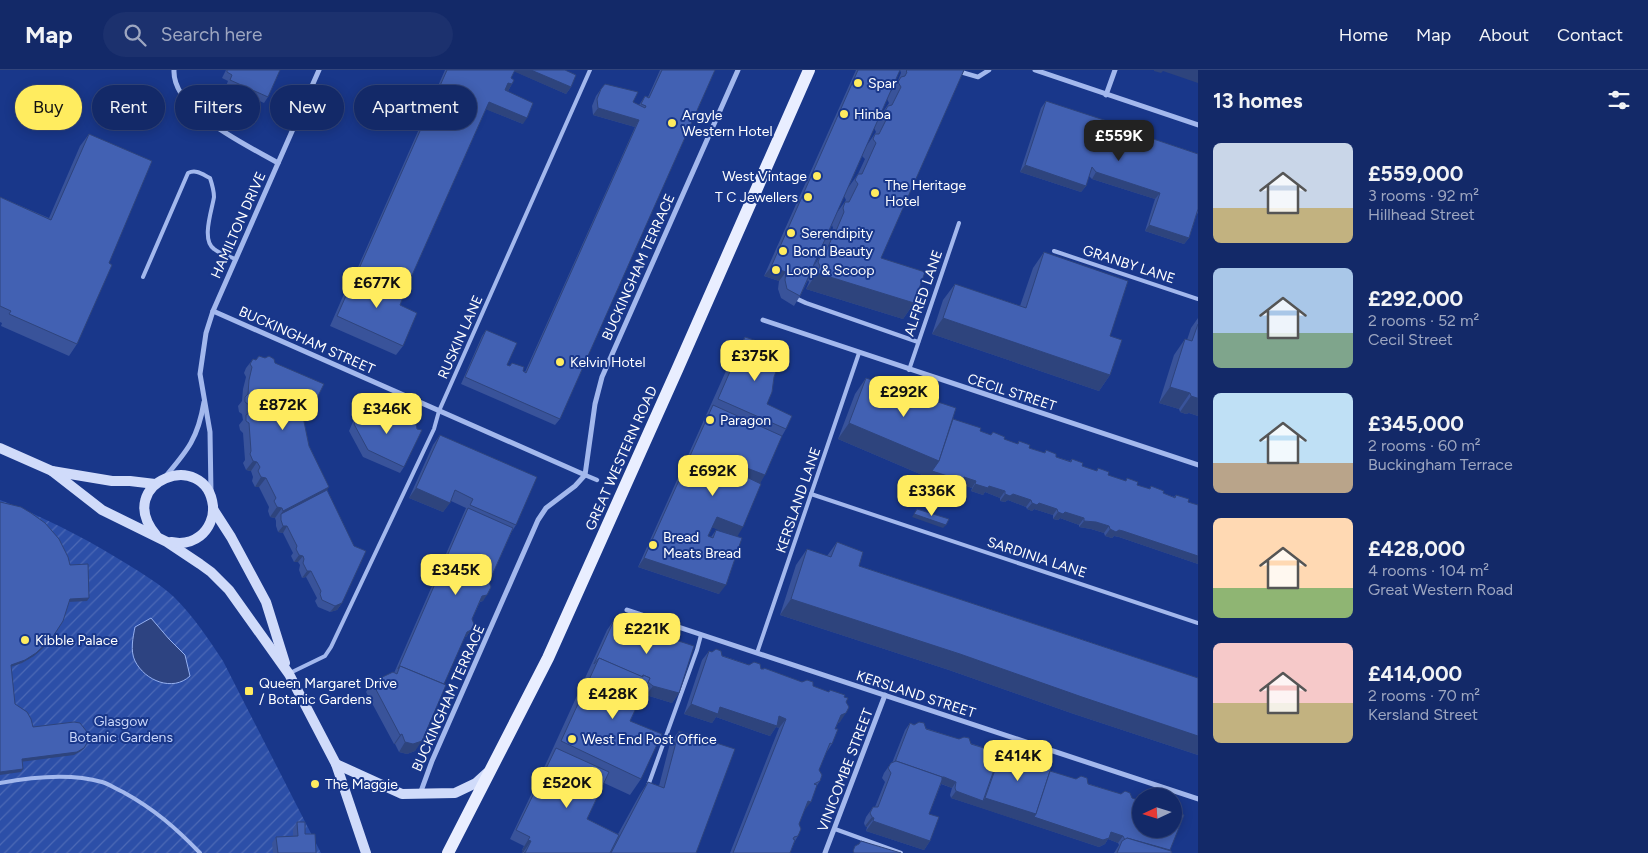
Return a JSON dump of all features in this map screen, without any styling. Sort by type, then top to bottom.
[{"type":"main road","name":"GREAT WESTERN ROAD","points":[[448,853],[552,650],[809,70]]},
{"type":"main road","points":[[0,448],[52,471],[102,510],[157,536],[200,564],[221,581],[289,674],[336,764],[366,853]]},
{"type":"main road","points":[[52,471],[112,481],[155,484]]},
{"type":"main road","points":[[157,536],[149,527],[145,516],[144,504],[148,493],[155,484],[165,477],[176,474],[199,480],[206,488],[212,504],[266,602],[289,674]]},
{"type":"main road","points":[[167,542],[178,544],[189,542],[198,537],[209,525],[212,504]]},
{"type":"main road","points":[[336,764],[402,794],[419,795],[455,793],[476,783],[492,769]]},
{"type":"street","points":[[174,70],[173,79],[186,101],[205,120],[278,163]]},
{"type":"street","name":"HAMILTON DRIVE","points":[[212,504],[210,432],[205,394],[200,374],[202,354],[213,310],[319,70]]},
{"type":"street","name":"BUCKINGHAM TERRACE","points":[[419,795],[432,761],[538,520],[546,508],[575,486],[585,475],[595,404],[602,377],[738,70]]},
{"type":"street","points":[[954,70],[978,77],[989,70]]},
{"type":"street","points":[[1035,70],[1198,125]]},
{"type":"street","points":[[1106,95],[1115,70]]},
{"type":"street","points":[[789,289],[794,297],[806,303],[918,342]]},
{"type":"street","name":"BUCKINGHAM STREET","points":[[213,310],[439,412],[585,475]]},
{"type":"street","name":"CECIL STREET","points":[[763,320],[1198,465]]},
{"type":"street","name":"HAMILTON DRIVE","points":[[165,477],[187,451],[195,438],[201,419],[205,394]]},
{"type":"street","points":[[585,475],[597,480]]},
{"type":"street","name":"KERSLAND STREET","points":[[627,610],[1198,799]]},
{"type":"street","name":"VINICOMBE STREET","points":[[825,853],[885,695]]},
{"type":"lane","name":"RUSKIN LANE","points":[[289,674],[325,656],[331,647],[434,429],[439,412],[590,70]]},
{"type":"lane","points":[[143,277],[188,173],[192,171],[210,178],[214,196],[208,235],[210,244],[214,249],[236,260]]},
{"type":"lane","name":"ALFRED LANE","points":[[909,370],[959,223]]},
{"type":"lane","name":"GRANBY LANE","points":[[1054,251],[1198,299]]},
{"type":"lane","name":"KERSLAND LANE","points":[[757,653],[859,353]]},
{"type":"lane","name":"SARDINIA LANE","points":[[811,494],[1198,623]]},
{"type":"lane","points":[[644,795],[701,635]]},
{"type":"lane","points":[[0,783],[13,780],[67,777],[104,782],[144,804],[175,827],[200,853]]},
{"type":"lane","points":[[835,829],[901,853]]},
{"type":"green space","name":"Glasgow Botanic Gardens","points":[[0,500],[49,521],[96,546],[157,583],[181,604],[223,661],[321,853],[0,853]]},
{"type":"shaded area","points":[[151,618],[185,655],[190,676],[183,681],[168,684],[152,679],[145,674],[135,661],[132,648],[135,627]]},
{"type":"building","points":[[227,70],[280,70],[273,85],[270,85],[268,97],[260,93],[260,85],[241,85],[230,80],[232,75]]},
{"type":"building","points":[[447,70],[515,70],[511,78],[514,80],[512,84],[508,83],[505,90],[533,103],[527,118],[489,102],[477,129],[477,85],[440,85]]},
{"type":"building","points":[[531,70],[565,70],[576,75],[571,87]]},
{"type":"building","points":[[662,70],[715,70],[560,419],[465,377],[486,330],[517,343],[507,365],[510,366],[512,363],[524,367],[523,371],[526,373],[639,120],[598,108],[597,99],[601,89],[605,84],[638,92],[633,102],[645,108],[646,106],[641,104],[645,96],[649,98]]},
{"type":"building","points":[[858,70],[900,70],[800,296],[787,289],[786,272],[771,267]]},
{"type":"building","name":"The Heritage Hotel","points":[[907,70],[964,70],[881,258],[925,272],[914,303],[817,273],[820,266],[818,262],[820,257],[824,256],[831,240],[832,231],[836,231],[844,212],[845,202],[849,202],[858,184],[855,180],[858,174],[862,174],[876,143],[873,139],[875,134],[879,134],[888,116],[885,111],[888,106],[892,105],[901,87],[898,82],[901,77],[905,76]]},
{"type":"building","points":[[1046,101],[1198,154],[1198,209],[1189,238],[1149,225],[1160,193],[1096,172],[1092,167],[1086,186],[1025,165]]},
{"type":"building","points":[[420,130],[477,130],[405,291],[358,271]]},
{"type":"building","points":[[89,134],[152,161],[109,263],[112,265],[77,344],[9,314],[11,311],[0,306],[0,197],[51,220]]},
{"type":"building","points":[[1044,252],[1128,281],[1110,336],[1122,340],[1110,375],[943,318],[955,284],[1026,308]]},
{"type":"building","points":[[357,271],[405,292],[400,305],[417,313],[403,346],[337,316]]},
{"type":"building","points":[[1198,324],[1197,398],[1191,396],[1190,393],[1170,387],[1185,339],[1192,341]]},
{"type":"building","points":[[745,337],[784,350],[767,404],[792,416],[786,429],[718,399]]},
{"type":"building","points":[[259,356],[265,358],[269,356],[274,359],[275,363],[324,384],[314,404],[304,399],[299,406],[301,407],[309,446],[329,487],[283,511],[282,508],[277,507],[274,501],[276,498],[266,478],[261,477],[258,471],[260,467],[257,462],[253,461],[250,454],[249,423],[246,421],[249,405],[245,402],[245,397],[248,394],[252,367],[250,364],[253,359],[256,360]]},
{"type":"building","points":[[866,378],[956,408],[939,461],[849,423]]},
{"type":"building","points":[[369,403],[375,406],[376,410],[405,423],[410,421],[416,424],[417,429],[422,430],[404,467],[368,450],[354,424],[363,404]]},
{"type":"building","points":[[713,405],[782,436],[765,475],[739,465],[736,472],[761,484],[743,527],[717,517],[708,536],[713,538],[716,530],[742,538],[726,585],[644,558]]},
{"type":"building","points":[[953,419],[981,428],[980,431],[991,435],[993,432],[1005,437],[1004,439],[1018,444],[1019,441],[1030,445],[1029,448],[1045,453],[1046,450],[1056,454],[1056,457],[1071,462],[1072,459],[1083,463],[1082,466],[1097,471],[1098,468],[1109,472],[1108,475],[1126,481],[1127,478],[1138,482],[1137,485],[1150,489],[1151,486],[1175,498],[1176,495],[1189,499],[1188,502],[1198,505],[1198,556],[1123,531],[1119,530],[1116,532],[1110,529],[1109,526],[1084,521],[1084,518],[1065,512],[1063,514],[1058,512],[1057,509],[1039,503],[1037,505],[1032,503],[1031,500],[1013,494],[1010,496],[1005,494],[1005,491],[975,484],[976,481],[964,477],[963,481],[932,471],[939,461]]},
{"type":"building","points":[[440,435],[537,477],[516,525],[470,505],[473,499],[455,490],[450,503],[416,488]]},
{"type":"building","points":[[327,490],[354,546],[366,551],[342,603],[335,606],[322,600],[321,591],[311,571],[307,571],[303,563],[303,556],[299,555],[296,549],[297,546],[287,526],[283,526],[281,520],[281,514]]},
{"type":"building","name":"Kibble Palace","points":[[0,502],[21,507],[45,523],[59,539],[70,565],[88,564],[89,598],[70,599],[63,621],[52,638],[36,653],[25,660],[11,665],[15,704],[27,712],[33,727],[74,722],[80,723],[87,732],[88,741],[84,748],[77,752],[22,759],[23,769],[0,772]]},
{"type":"building","points":[[468,508],[513,528],[489,582],[491,587],[487,595],[482,596],[472,619],[474,624],[471,630],[467,632],[444,684],[400,666],[398,669]]},
{"type":"building","points":[[917,509],[949,519],[946,525],[914,514]]},
{"type":"building","points":[[837,542],[863,552],[859,566],[1198,678],[1198,736],[960,654],[791,599],[807,549],[831,557]]},
{"type":"building","points":[[614,620],[694,646],[679,693],[653,686],[648,682],[650,678],[643,675],[642,677],[599,658],[594,664]]},
{"type":"building","points":[[716,649],[721,651],[722,656],[749,665],[754,662],[760,664],[761,669],[764,668],[802,682],[807,680],[813,682],[813,686],[845,695],[844,697],[848,698],[846,702],[849,707],[846,713],[841,715],[835,729],[838,729],[819,770],[822,775],[820,781],[814,784],[817,785],[811,802],[808,801],[799,824],[801,829],[798,836],[793,839],[795,840],[790,853],[733,853],[786,719],[779,716],[777,726],[720,707],[718,714],[691,704],[709,651],[712,652]]},
{"type":"building","points":[[599,658],[643,677],[643,675],[650,678],[630,721],[662,734],[641,779],[561,741]]},
{"type":"building","points":[[400,666],[446,685],[422,741],[413,744],[405,742],[402,734],[400,735],[372,682],[393,672],[397,674]]},
{"type":"building","points":[[919,722],[924,723],[926,729],[959,739],[969,738],[971,744],[1000,753],[983,801],[956,791],[956,782],[895,762],[910,723],[914,725]]},
{"type":"building","points":[[679,731],[735,749],[696,853],[611,853],[648,782],[664,788]]},
{"type":"building","points":[[556,748],[609,772],[587,819],[619,835],[610,853],[525,853],[531,841],[528,840],[530,837],[516,830]]},
{"type":"building","points":[[1002,750],[1014,751],[1016,756],[1051,768],[1036,814],[985,798]]},
{"type":"building","points":[[896,761],[942,777],[929,814],[939,817],[930,841],[873,821],[874,818],[870,813],[873,807],[878,807],[891,773],[888,768],[891,763]]},
{"type":"building","points":[[1050,771],[1076,779],[1081,776],[1087,778],[1088,784],[1121,794],[1125,791],[1130,793],[1132,798],[1132,838],[1175,838],[1170,850],[1127,838],[1125,840],[1123,836],[1111,832],[1109,838],[1103,840],[1034,817]]},
{"type":"building","points":[[297,822],[305,822],[305,834],[315,834],[316,853],[278,853],[276,837],[298,836]]},
{"type":"building","points":[[1127,838],[1171,851],[1172,853],[1117,853],[1122,841]]},
{"type":"building","points":[[861,841],[901,853],[854,853],[855,846]]},
{"type":"place","name":"Spar","points":[[858,83]]},
{"type":"place","name":"Hinba","points":[[844,114]]},
{"type":"place","name":"Argyle Western Hotel","points":[[672,123]]},
{"type":"place","name":"West Vintage","points":[[817,176]]},
{"type":"place","name":"The Heritage Hotel","points":[[875,193]]},
{"type":"place","name":"T C Jewellers","points":[[808,197]]},
{"type":"place","name":"Serendipity","points":[[791,233]]},
{"type":"place","name":"Bond Beauty","points":[[783,251]]},
{"type":"place","name":"Loop & Scoop","points":[[776,270]]},
{"type":"place","name":"Kelvin Hotel","points":[[560,362]]},
{"type":"place","name":"Paragon","points":[[710,420]]},
{"type":"place","name":"Bread Meats Bread","points":[[653,545]]},
{"type":"place","name":"Kibble Palace","points":[[25,640]]},
{"type":"place","name":"Queen Margaret Drive / Botanic Gardens","points":[[249,691]]},
{"type":"place","name":"West End Post Office","points":[[572,739]]},
{"type":"place","name":"The Maggie","points":[[315,784]]}]
